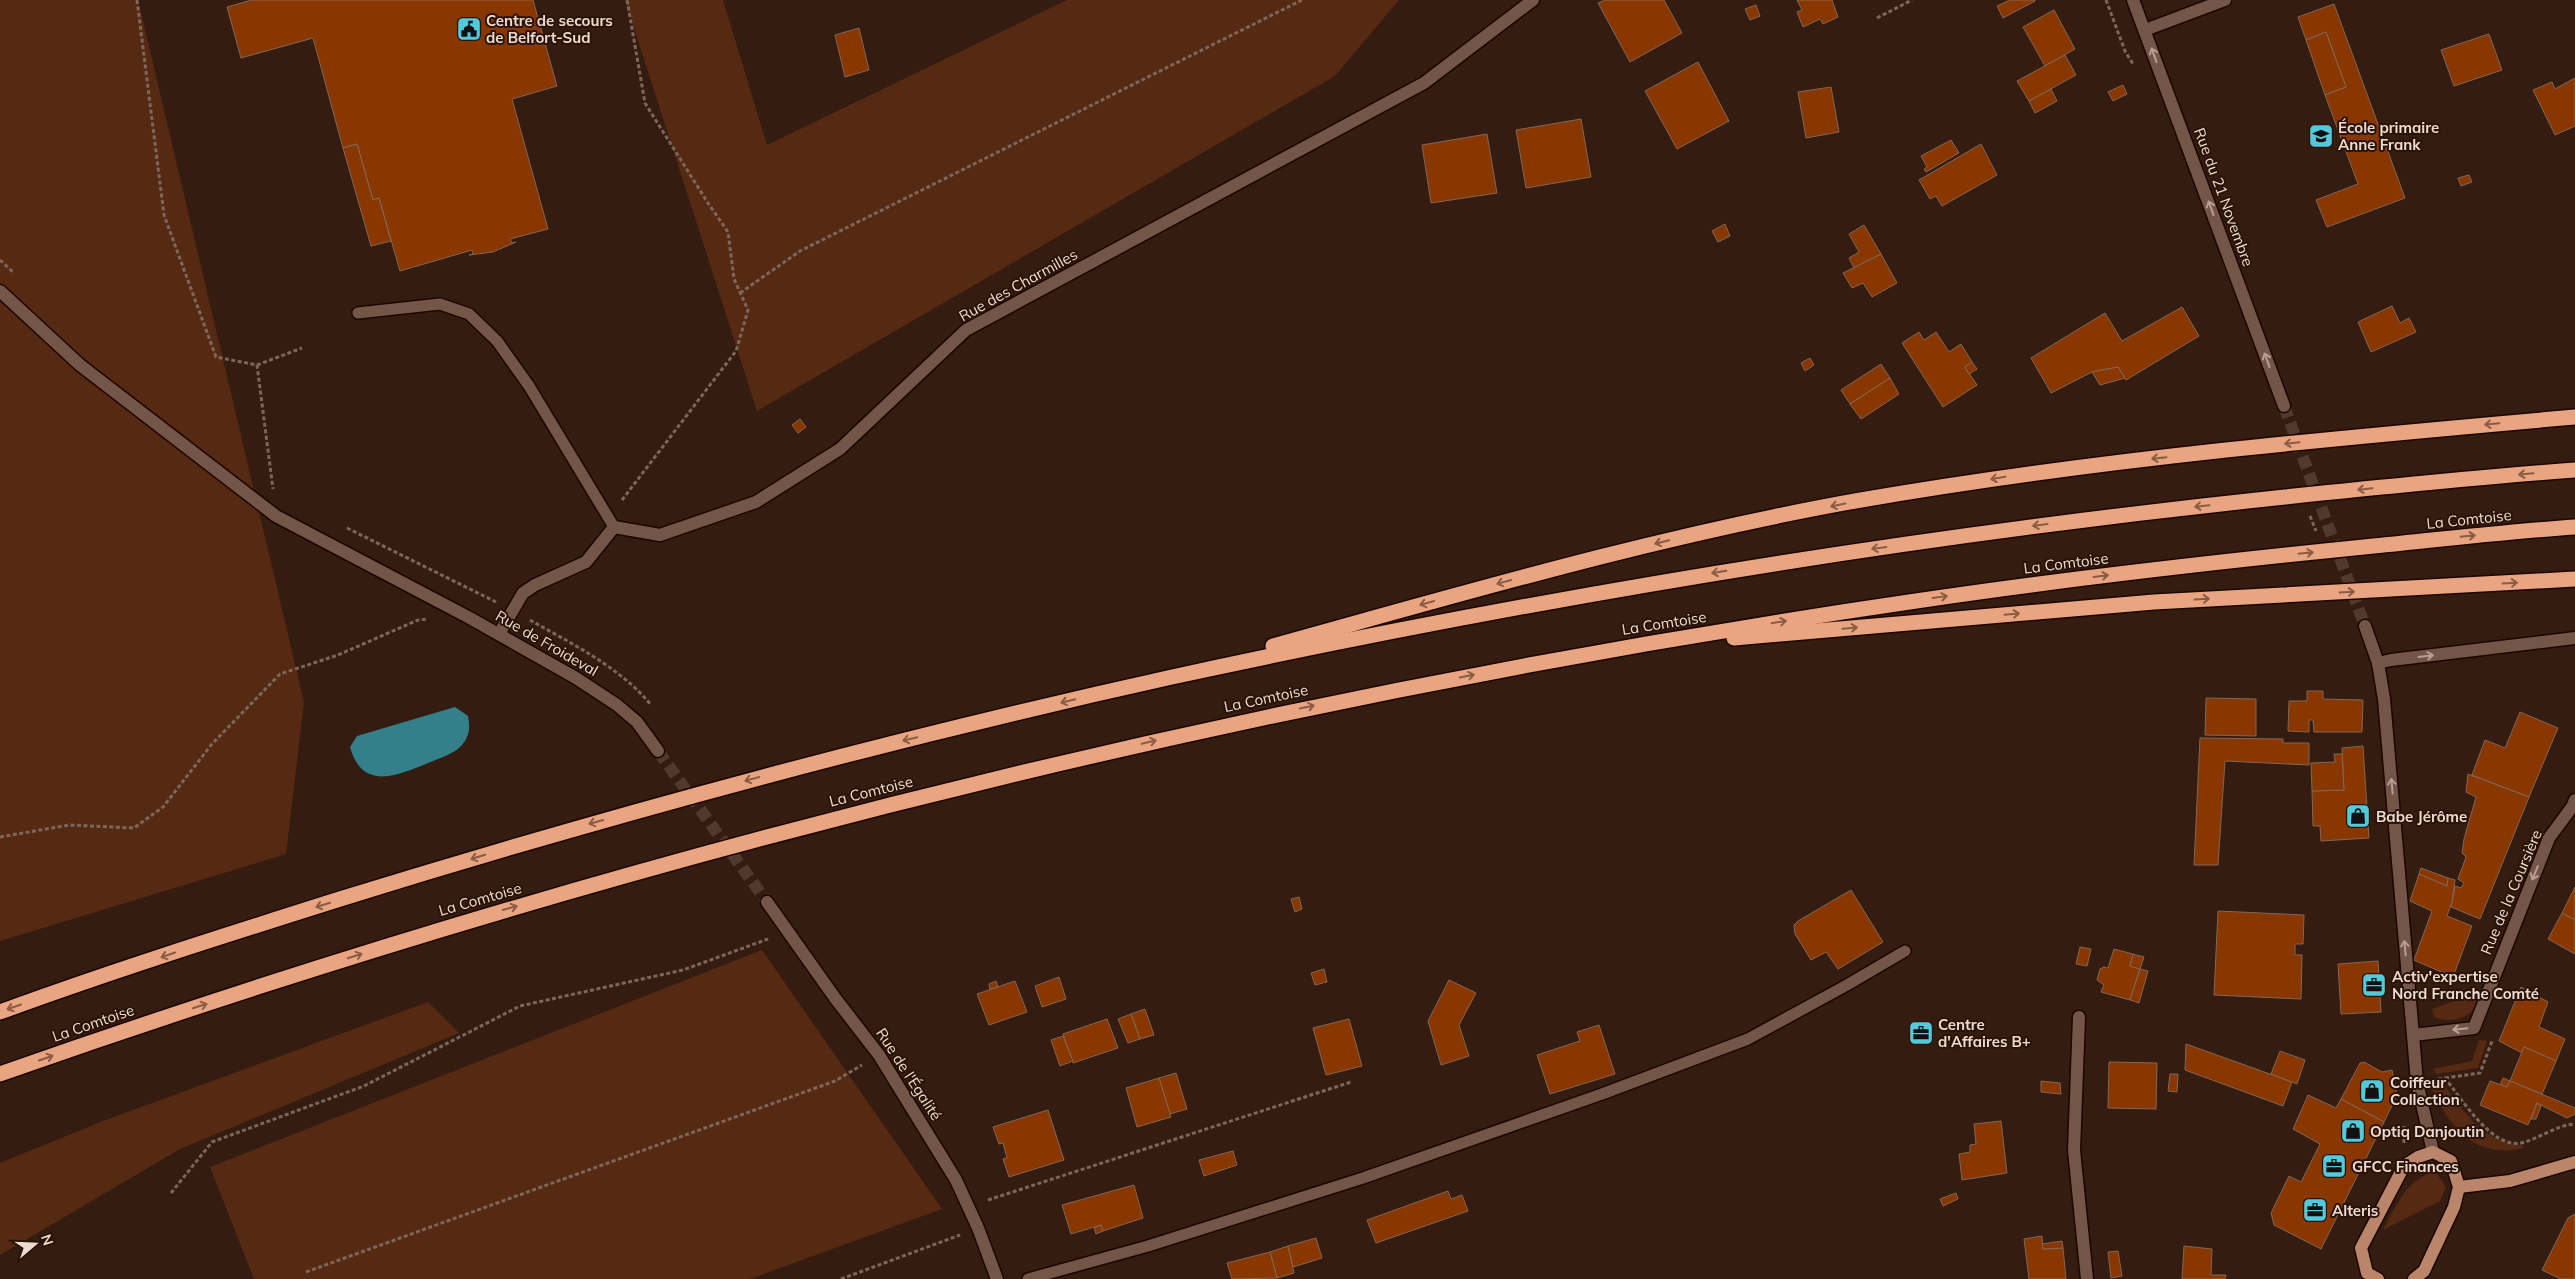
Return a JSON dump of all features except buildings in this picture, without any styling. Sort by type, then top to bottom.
[{"type":"highway","points":[[1115,690],[1602,556],[1850,502],[2099,465],[2331,439],[2575,417]]},
{"type":"highway","points":[[0,1012],[214,939],[636,810],[843,755],[1115,690],[1273,655],[1536,604],[1696,576],[1851,552],[2142,512],[2575,470]]},
{"type":"highway","name":"La Comtoise","points":[[0,1074],[119,1032],[400,941],[823,822],[965,785],[1355,697],[1610,649],[1833,613],[2023,586],[2258,558],[2575,527]]},
{"type":"highway","points":[[1610,649],[2154,602],[2575,579]]},
{"type":"main road","points":[[2368,1277],[2361,1248],[2404,1166],[2418,1157],[2433,1152],[2451,1161],[2459,1188],[2454,1207],[2424,1271],[2414,1279]]},
{"type":"main road","points":[[2459,1188],[2510,1181],[2575,1162]]},
{"type":"street","name":"Rue des Charmilles","points":[[614,527],[660,535],[756,502],[840,448],[966,330],[1424,83],[1533,0]]},
{"type":"street","name":"Rue du 21 Novembre","points":[[2133,0],[2284,406]]},
{"type":"street","points":[[2145,30],[2225,0]]},
{"type":"street","name":"Rue de Froideval","points":[[0,290],[80,365],[276,516],[468,617],[576,678],[617,705],[637,722],[655,747]]},
{"type":"street","points":[[499,634],[523,593],[535,585],[586,562],[614,527]]},
{"type":"street","points":[[2365,626],[2378,663],[2384,700],[2417,1082],[2433,1152]]},
{"type":"street","points":[[2378,663],[2575,638]]},
{"type":"street","name":"Rue de la Coursière","points":[[2413,1035],[2474,1028],[2549,838],[2575,800]]},
{"type":"street","name":"Rue de l'Égalité","points":[[767,902],[790,931],[835,998],[880,1055],[956,1180],[978,1228],[997,1279]]},
{"type":"street","points":[[2079,1017],[2074,1150],[2087,1279]]},
{"type":"lane","points":[[358,313],[440,304],[469,314],[497,341],[529,386],[614,527]]},
{"type":"lane","points":[[1028,1279],[1148,1246],[1363,1178],[1602,1094],[1748,1039],[1847,986],[1904,951]]},
{"type":"path","points":[[137,0],[164,215],[216,357],[258,365],[302,348]]},
{"type":"path","points":[[614,527],[624,496],[736,351],[748,310],[734,280],[728,232],[645,103],[627,0]]},
{"type":"path","points":[[740,293],[800,251],[1302,0]]},
{"type":"path","points":[[1877,18],[1912,0]]},
{"type":"path","points":[[0,260],[21,280]]},
{"type":"path","points":[[258,365],[274,492],[266,486]]},
{"type":"path","points":[[345,527],[512,610],[581,649],[635,685],[654,708]]},
{"type":"path","points":[[0,837],[69,825],[134,828],[163,808],[212,744],[280,674],[338,655],[418,620],[468,617]]},
{"type":"path","points":[[171,1193],[212,1142],[364,1086],[520,1006],[683,970],[790,931]]},
{"type":"path","points":[[306,1272],[835,1081],[880,1055]]},
{"type":"path","points":[[2417,1082],[2445,1078],[2485,1128],[2501,1141],[2519,1143],[2575,1124]]},
{"type":"path","points":[[968,1206],[1351,1082]]},
{"type":"path","points":[[841,1279],[978,1228]]},
{"type":"shaded area","points":[[0,0],[138,0],[304,702],[286,854],[0,941]]},
{"type":"shaded area","points":[[625,0],[723,0],[767,145],[1067,0],[1399,0],[1335,76],[757,411]]},
{"type":"shaded area","points":[[762,950],[942,1209],[750,1279],[254,1279],[210,1167]]},
{"type":"shaded area","points":[[2482,991],[2476,1006],[2469,1014],[2454,1020],[2434,1017],[2432,1009]]},
{"type":"shaded area","points":[[428,1002],[459,1033],[180,1149],[0,1255],[0,1163],[103,1121]]},
{"type":"shaded area","points":[[2479,1040],[2487,1041],[2478,1068],[2436,1074],[2433,1069],[2472,1061]]},
{"type":"shaded area","points":[[2444,1085],[2468,1116],[2485,1132],[2495,1138],[2521,1145],[2523,1148],[2491,1149],[2478,1145],[2467,1138],[2447,1117],[2432,1089]]},
{"type":"shaded area","points":[[2430,1173],[2437,1174],[2446,1187],[2440,1201],[2383,1230],[2407,1189],[2421,1177]]},
{"type":"water","points":[[455,707],[468,716],[469,727],[465,741],[451,753],[404,772],[382,776],[372,775],[363,770],[356,761],[350,747],[357,736]]},
{"type":"tunnel","points":[[2284,406],[2365,626]]},
{"type":"tunnel","points":[[658,751],[767,902]]},
{"type":"place","name":"Centre de secours de Belfort-Sud","points":[[469,29]]},
{"type":"place","name":"École primaire Anne Frank","points":[[2321,136]]},
{"type":"place","name":"Babe Jérôme","points":[[2358,816]]},
{"type":"place","name":"Activ'expertise Nord Franche Comté","points":[[2374,985]]},
{"type":"place","name":"Centre d'Affaires B+","points":[[1921,1033]]},
{"type":"place","name":"Coiffeur Collection","points":[[2372,1091]]},
{"type":"place","name":"Optiq Danjoutin","points":[[2353,1131]]},
{"type":"place","name":"GFCC Finances","points":[[2334,1166]]},
{"type":"place","name":"Alteris","points":[[2315,1210]]}]
